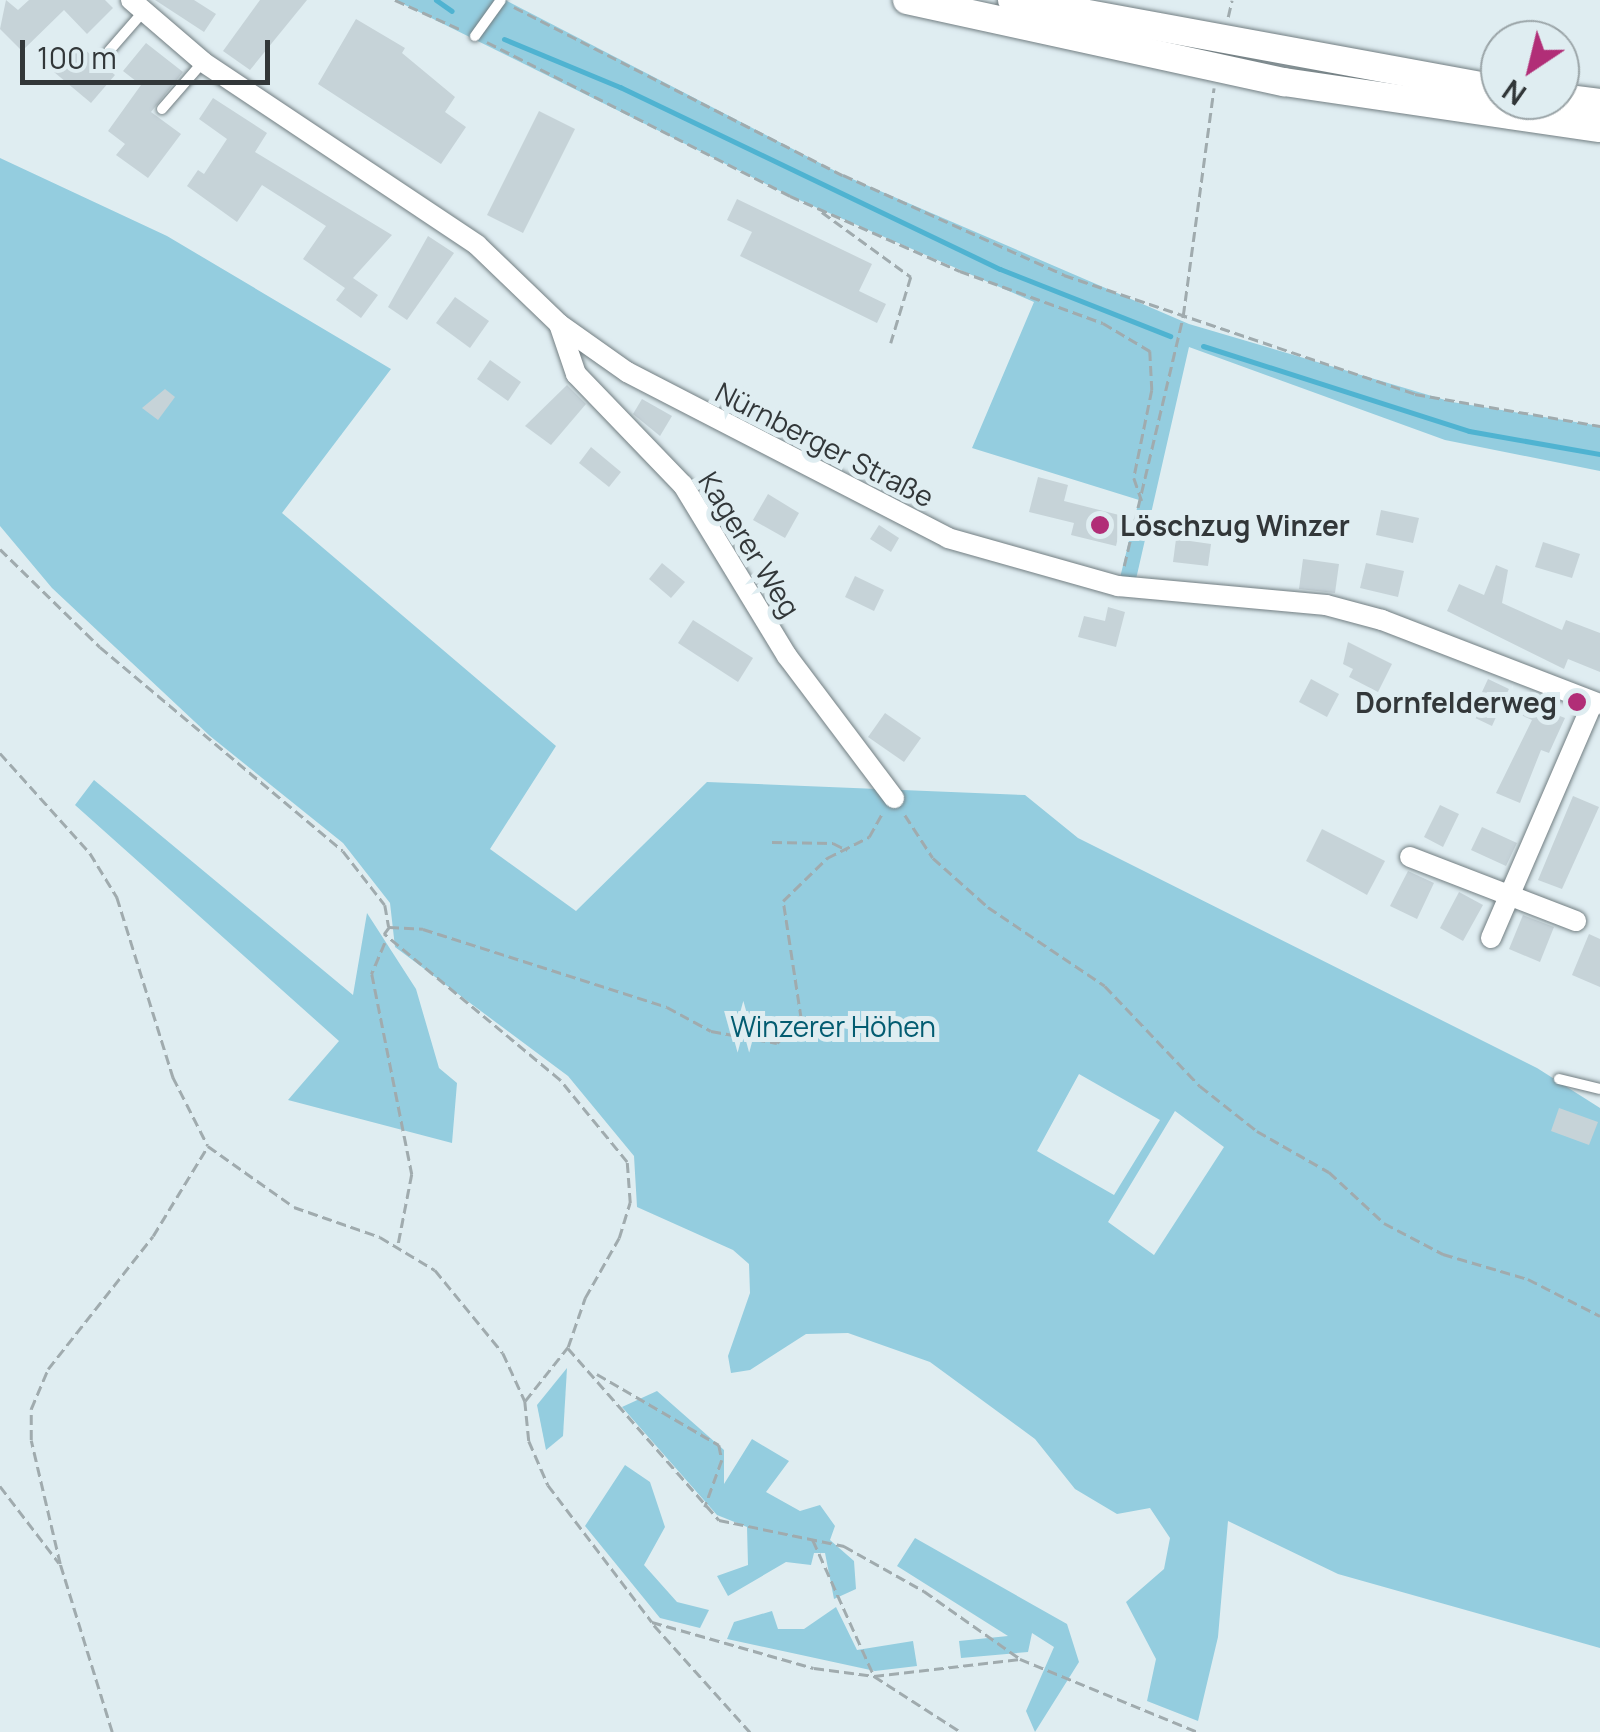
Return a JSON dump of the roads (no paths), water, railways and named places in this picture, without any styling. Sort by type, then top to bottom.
[{"type":"main road","points":[[907,0],[1284,82],[1600,128]]},
{"type":"main road","points":[[1012,0],[1480,86]]},
{"type":"street","name":"Nürnberger Straße","points":[[137,6],[203,62],[477,245],[559,324],[627,372],[948,538],[1118,586],[1326,605],[1382,620],[1597,703]]},
{"type":"street","name":"Kagerer Weg","points":[[559,324],[576,374],[683,485],[787,656],[894,798]]},
{"type":"street","points":[[1491,938],[1597,703]]},
{"type":"street","points":[[1410,857],[1510,892],[1576,921]]},
{"type":"lane","points":[[475,36],[503,0]]},
{"type":"lane","points":[[109,51],[137,6]]},
{"type":"lane","points":[[162,108],[203,62]]},
{"type":"lane","points":[[1559,1078],[1600,1089]]},
{"type":"waterway","points":[[436,0],[452,11]]},
{"type":"waterway","points":[[504,39],[620,87],[1000,269],[1170,336]]},
{"type":"waterway","points":[[1203,346],[1469,431],[1600,454]]},
{"type":"place","name":"Löschzug Winzer","points":[[1100,525]]},
{"type":"place","name":"Dornfelderweg","points":[[1577,702]]},
{"type":"park label","name":"Winzerer Höhen","points":[[833,1026]]}]
